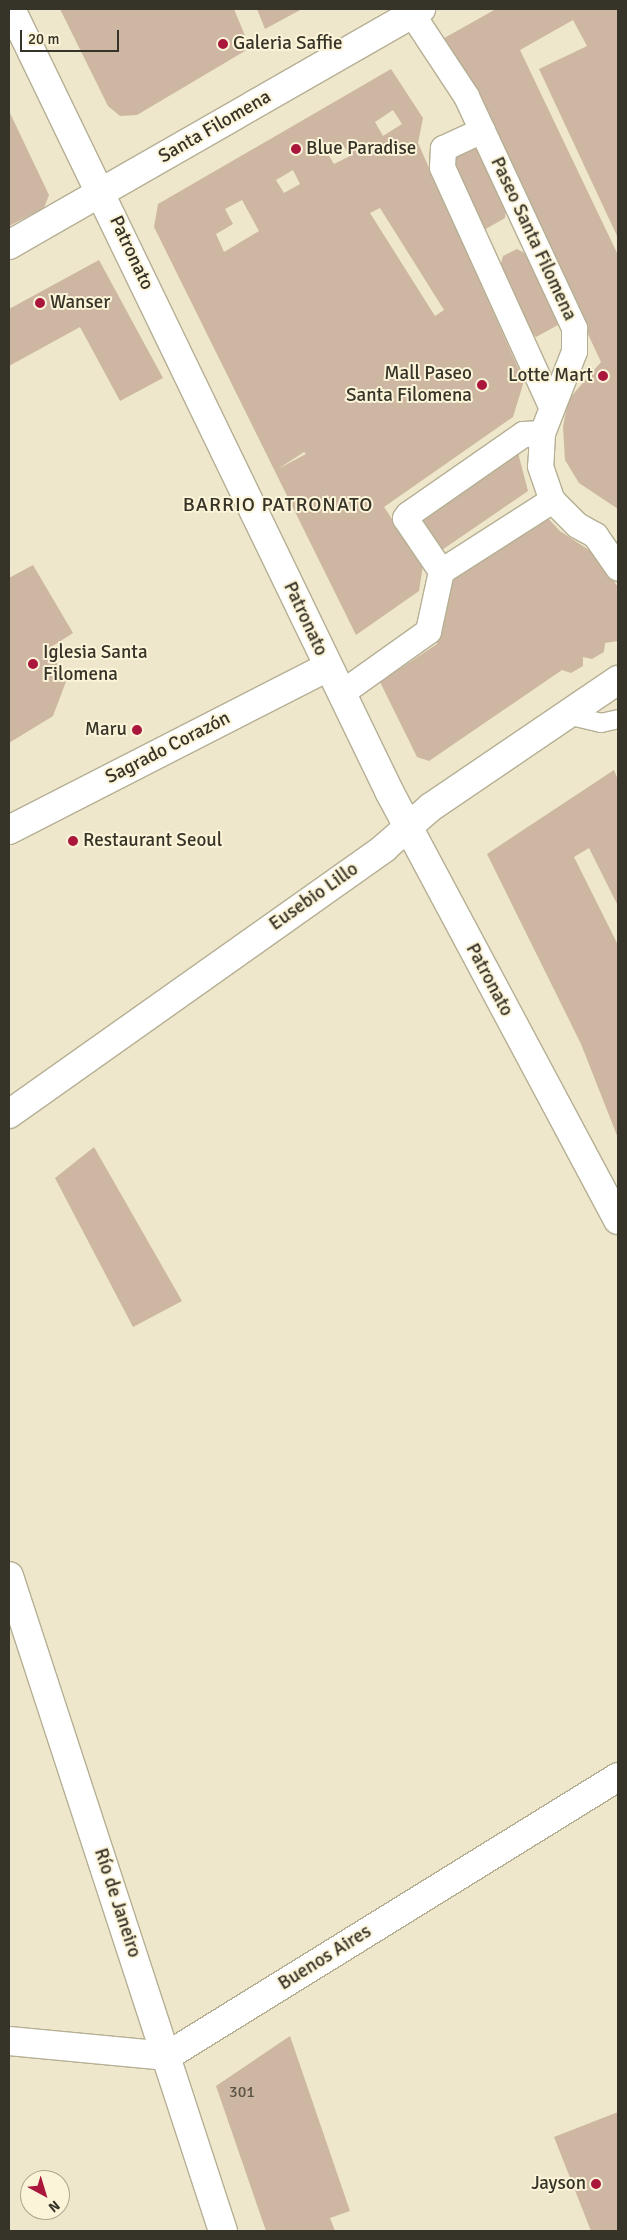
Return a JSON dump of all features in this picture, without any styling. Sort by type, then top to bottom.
[{"type":"street","name":"Patronato","points":[[11,9],[102,192],[328,667],[408,827],[618,1220]]},
{"type":"street","name":"Santa Filomena","points":[[9,245],[417,11]]},
{"type":"street","name":"Paseo Santa Filomena","points":[[417,11],[466,96],[577,339],[567,374],[550,404],[542,433],[540,466],[552,500],[577,525],[595,535],[618,568]]},
{"type":"street","points":[[482,130],[444,148],[442,167],[550,404]]},
{"type":"street","points":[[442,571],[405,518],[408,514],[523,434],[542,433]]},
{"type":"street","points":[[341,693],[428,631],[442,571],[552,500]]},
{"type":"street","name":"Sagrado Corazón","points":[[9,830],[328,667]]},
{"type":"street","name":"Eusebio Lillo","points":[[9,1114],[408,827],[618,680]]},
{"type":"street","name":"Río de Janeiro","points":[[9,1576],[223,2231]]},
{"type":"street","name":"Buenos Aires","points":[[167,2056],[618,1777]]},
{"type":"street","points":[[9,2041],[167,2056]]},
{"type":"lane","points":[[567,715],[601,723],[618,719]]},
{"type":"building","points":[[60,9],[234,9],[250,48],[137,115],[120,116],[108,106]]},
{"type":"building","points":[[257,9],[302,9],[265,29]]},
{"type":"building","points":[[496,9],[618,9],[618,238],[539,69],[587,46],[573,20],[520,50],[618,255],[618,509],[579,483],[565,460],[563,427],[568,400],[601,362],[473,88],[439,41]]},
{"type":"building","points":[[391,69],[423,118],[418,143],[524,381],[513,417],[384,507],[423,565],[419,591],[356,635],[154,227],[158,204]],"holes":[[[393,110],[402,124],[383,136],[375,122]],[[341,142],[350,156],[334,164],[326,151]],[[293,170],[300,184],[284,193],[276,180]],[[242,200],[259,231],[224,252],[216,234],[233,224],[225,209]],[[380,208],[444,310],[435,316],[370,213]],[[304,452],[306,454],[278,469]]]},
{"type":"building","points":[[9,111],[49,195],[44,208],[9,226]]},
{"type":"building","points":[[465,142],[479,149],[506,208],[505,218],[484,230],[447,163]]},
{"type":"building","points":[[517,249],[530,256],[558,315],[558,325],[536,337],[527,329],[499,270],[503,256]]},
{"type":"building","points":[[99,260],[163,378],[120,401],[80,327],[9,366],[9,309]]},
{"type":"building","points":[[516,445],[528,491],[439,552],[415,515]]},
{"type":"building","points":[[542,512],[560,531],[595,554],[618,587],[618,641],[605,643],[604,652],[592,659],[583,657],[583,666],[571,673],[562,670],[429,761],[417,757],[380,682],[437,644],[452,572]]},
{"type":"building","name":"Iglesia Santa Filomena","points":[[33,565],[73,633],[48,649],[67,679],[53,716],[9,743],[9,578]]},
{"type":"building","points":[[614,770],[618,780],[618,906],[589,848],[574,857],[618,945],[618,1138],[581,1044],[487,854]]},
{"type":"building","points":[[94,1147],[182,1301],[133,1327],[55,1178]]},
{"type":"building","points":[[290,2036],[350,2211],[330,2218],[335,2231],[266,2231],[216,2086]]},
{"type":"building","name":"Jayson","points":[[618,2112],[618,2231],[591,2231],[554,2137]]},
{"type":"place","name":"Galeria Saffie","points":[[223,44]]},
{"type":"place","name":"Blue Paradise","points":[[296,149]]},
{"type":"place","name":"Wanser","points":[[40,303]]},
{"type":"place","name":"Lotte Mart","points":[[603,376]]},
{"type":"place","name":"Mall Paseo Santa Filomena","points":[[482,385]]},
{"type":"place","name":"Iglesia Santa Filomena","points":[[33,664]]},
{"type":"place","name":"Maru","points":[[137,730]]},
{"type":"place","name":"Restaurant Seoul","points":[[73,841]]},
{"type":"place","name":"Jayson","points":[[596,2184]]},
{"type":"district","name":"BARRIO PATRONATO","points":[[278,504]]}]
